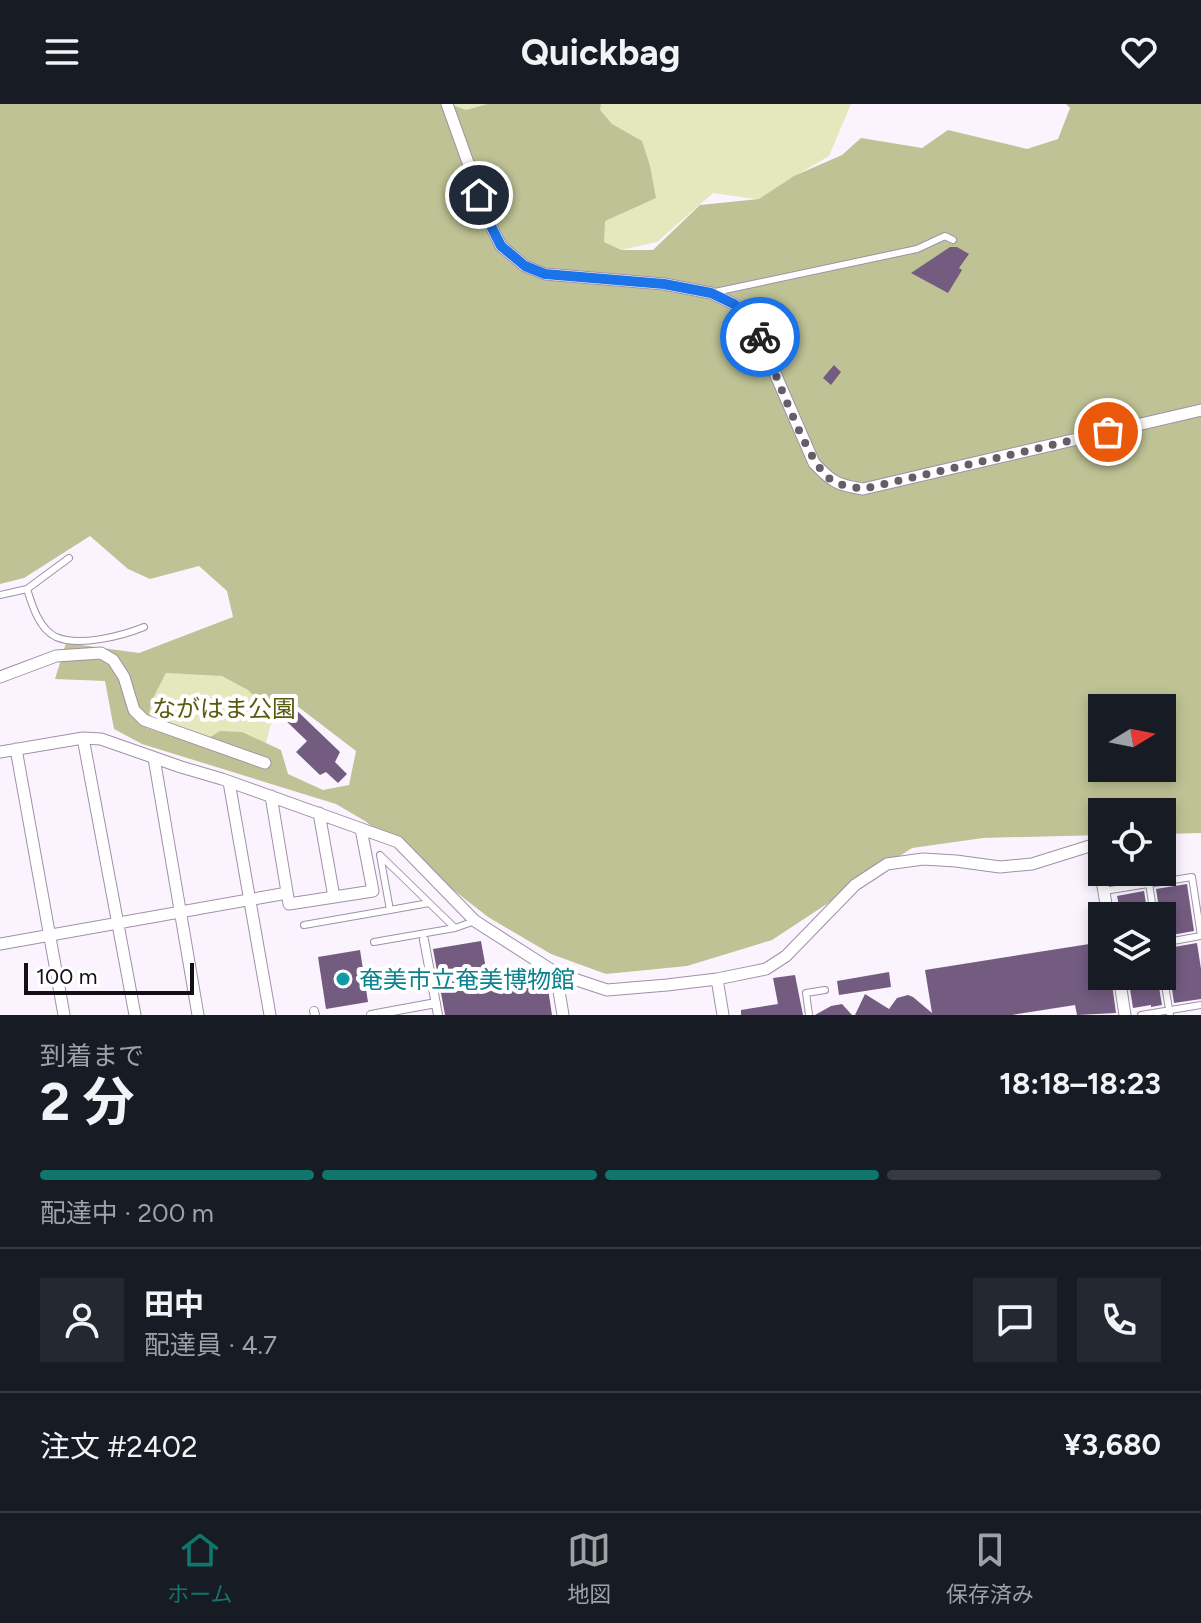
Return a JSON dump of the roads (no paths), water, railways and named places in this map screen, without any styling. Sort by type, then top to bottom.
[{"type":"street","points":[[447,104],[490,224],[501,246],[525,266],[545,274],[664,284],[711,293],[734,304],[751,318],[814,463],[831,480],[863,489],[1201,410]]},
{"type":"street","points":[[0,677],[56,656],[101,653],[113,660],[124,677],[134,710],[144,720],[265,763]]},
{"type":"street","points":[[83,738],[135,1015]]},
{"type":"street","points":[[0,752],[83,738],[101,739],[398,842],[475,921],[556,973],[607,990],[717,979],[766,969],[786,956],[855,885],[887,864],[923,859],[1000,867],[1032,864],[1096,844],[1106,902]]},
{"type":"street","points":[[16,749],[64,1015]]},
{"type":"street","points":[[154,758],[198,1015]]},
{"type":"street","points":[[229,782],[270,1015]]},
{"type":"street","points":[[271,796],[289,904],[373,891],[361,829]]},
{"type":"street","points":[[319,813],[334,897]]},
{"type":"street","points":[[0,944],[287,893]]},
{"type":"street","points":[[424,940],[438,1015]]},
{"type":"street","points":[[556,973],[563,1015]]},
{"type":"street","points":[[717,979],[723,1015]]},
{"type":"street","points":[[1121,990],[1125,1015]]},
{"type":"street","points":[[371,1015],[436,1003]]},
{"type":"lane","points":[[711,293],[917,249],[945,236],[953,240]]},
{"type":"lane","points":[[0,595],[27,589],[69,558]]},
{"type":"lane","points":[[27,589],[33,610],[55,637],[96,640],[144,627]]},
{"type":"lane","points":[[390,910],[380,855],[455,928]]},
{"type":"lane","points":[[1176,879],[1192,877],[1201,936],[1176,940]]},
{"type":"lane","points":[[1104,891],[1132,886]]},
{"type":"lane","points":[[304,925],[429,903]]},
{"type":"lane","points":[[374,942],[455,928],[475,921]]},
{"type":"lane","points":[[809,1015],[806,993],[825,990]]},
{"type":"lane","points":[[1166,990],[1169,1013]]},
{"type":"lane","points":[[1141,1015],[1169,1013],[1201,1005]]},
{"type":"place","name":"奄美市立奄美博物館","points":[[343,979]]},
{"type":"park label","name":"ながはま公園","points":[[224,708]]}]
